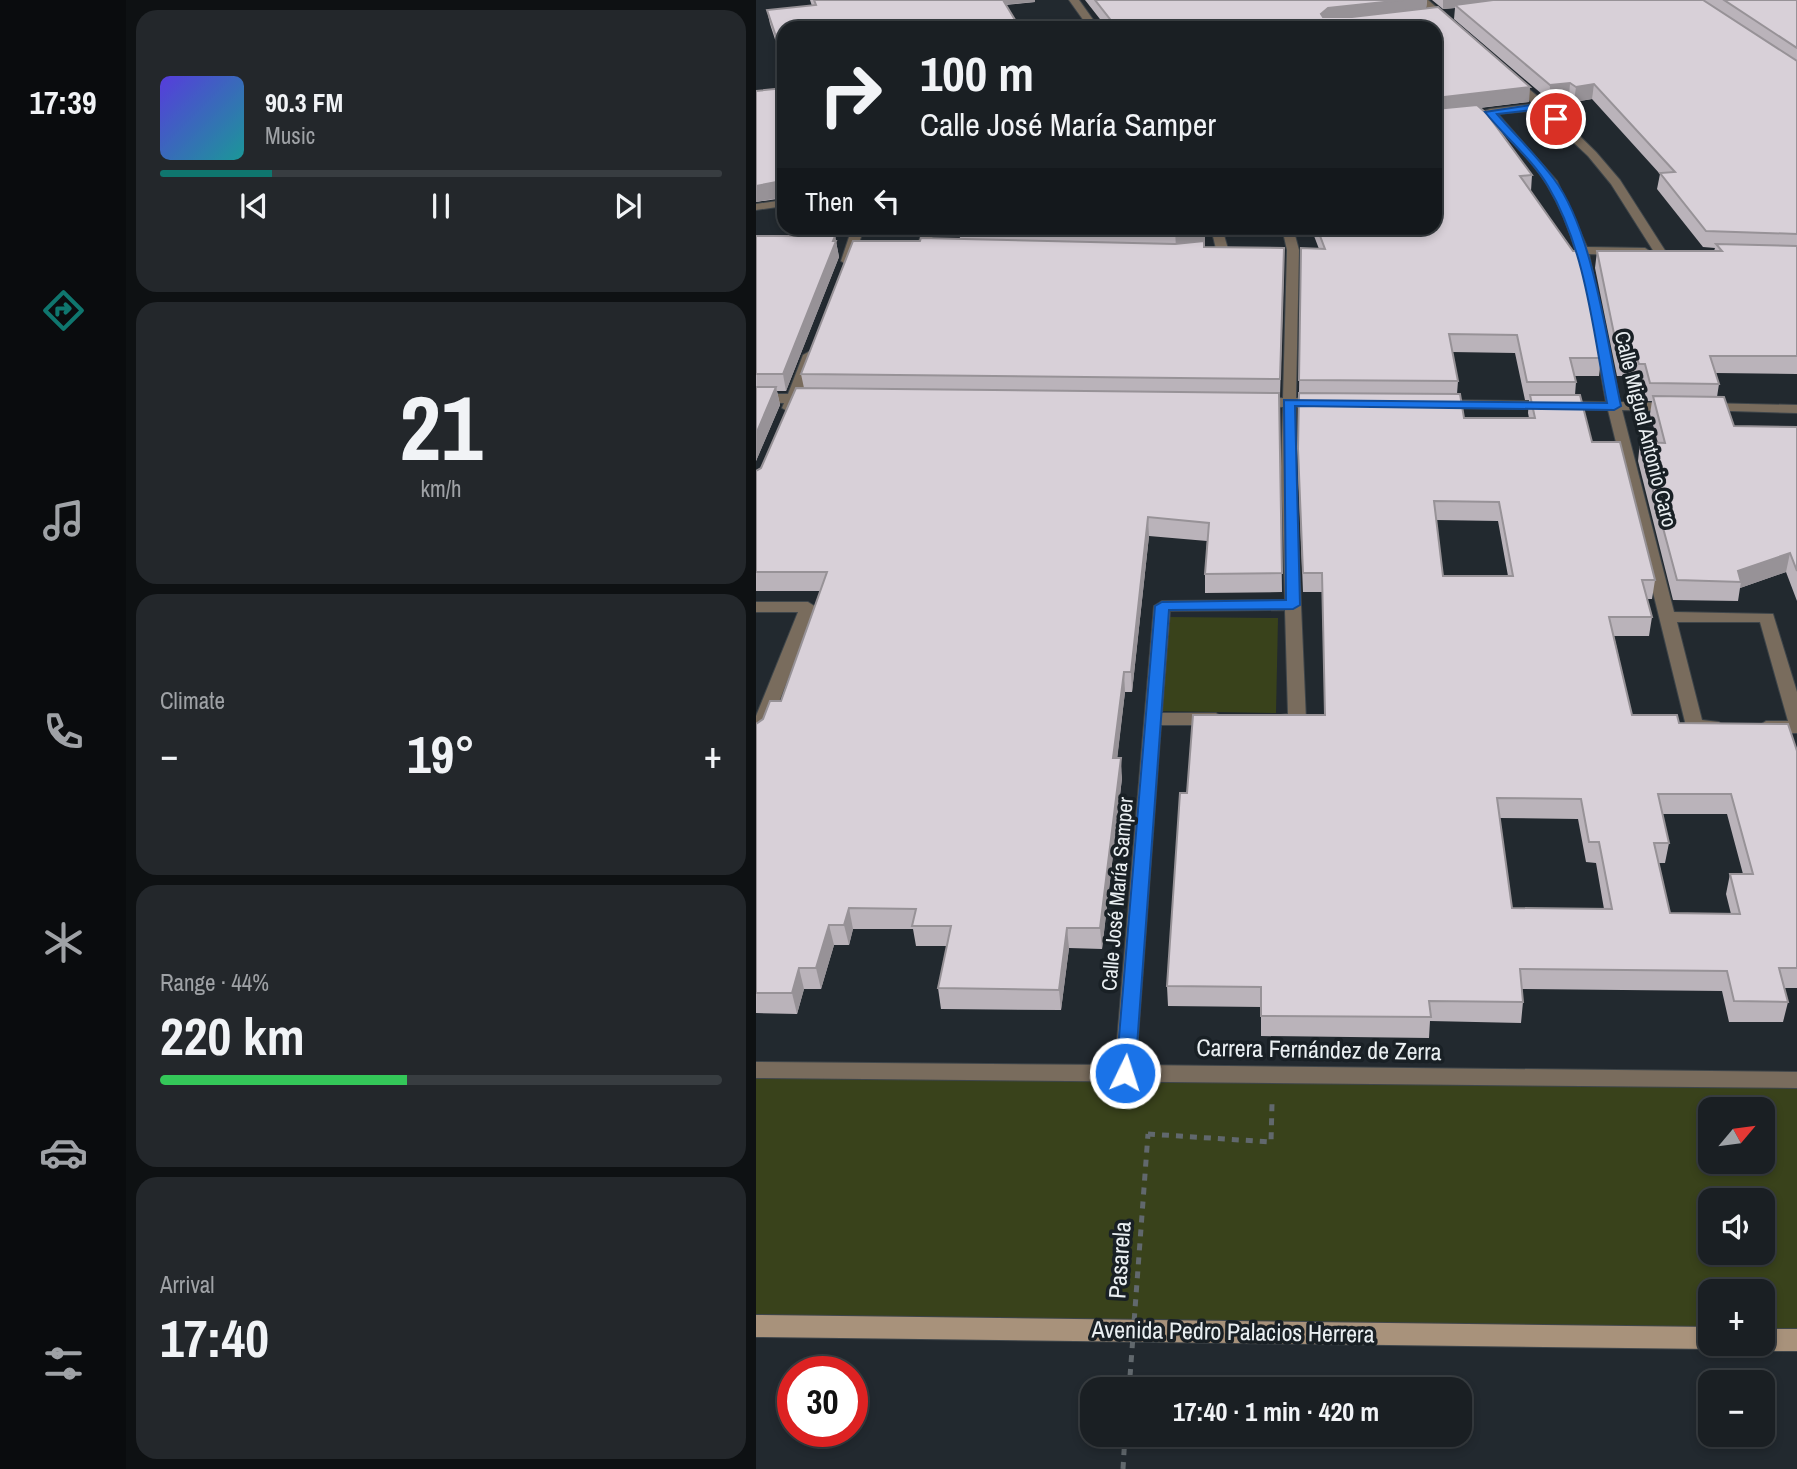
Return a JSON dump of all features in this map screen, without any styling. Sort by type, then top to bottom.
[{"type":"main road","name":"Avenida Pedro Palacios Herrera","points":[[756,1326],[1698,1338]]},
{"type":"main road","points":[[1775,1340],[1797,1340]]},
{"type":"street","points":[[1074,0],[1089,21]]},
{"type":"street","points":[[1423,0],[1462,33]]},
{"type":"street","points":[[1429,16],[1454,13]]},
{"type":"street","points":[[1502,69],[1592,153],[1666,252],[1582,250]]},
{"type":"street","points":[[1476,114],[1543,106]]},
{"type":"street","name":"Calle Miguel Antonio Caro","points":[[1490,112],[1551,181],[1565,207],[1582,250],[1614,406],[1695,726],[1797,727]]},
{"type":"street","points":[[756,207],[777,204]]},
{"type":"street","points":[[843,271],[859,246],[858,235]]},
{"type":"street","points":[[924,247],[927,235]]},
{"type":"street","points":[[1218,235],[1222,250]]},
{"type":"street","points":[[1258,720],[1297,720],[1288,402],[1288,235]]},
{"type":"street","points":[[782,423],[813,348]]},
{"type":"street","points":[[756,398],[834,399]]},
{"type":"street","points":[[1235,402],[1343,403]]},
{"type":"street","points":[[1424,404],[1797,409]]},
{"type":"street","name":"Calle José María Samper","points":[[1125,1073],[1162,606],[1293,605]]},
{"type":"street","points":[[756,607],[808,607],[762,708],[756,738]]},
{"type":"street","points":[[1669,617],[1767,617],[1797,722]]},
{"type":"street","points":[[1153,719],[1232,720]]},
{"type":"street","name":"Carrera Fernández de Zerra","points":[[756,1070],[1797,1080]]},
{"type":"path","name":"Pasarela","points":[[1130,1377],[1148,1134],[1271,1142]]},
{"type":"path","points":[[1123,1469],[1124,1447]]},
{"type":"green space","points":[[1170,617],[1278,618],[1276,713],[1161,711]]},
{"type":"green space","points":[[756,1070],[1797,1080],[1797,1340],[1775,1340],[1775,1279],[1698,1279],[1698,1338],[756,1326]]},
{"type":"building","points":[[814,0],[1003,0],[1016,21],[777,21],[777,39],[767,10],[816,5]]},
{"type":"building","points":[[1095,0],[1403,0],[1328,8],[1321,14],[1323,17],[1352,17],[1438,7],[1530,87],[1442,97],[1442,21],[1112,21]]},
{"type":"building","points":[[1493,0],[1703,0],[1797,61],[1797,234],[1706,231],[1660,173],[1675,172],[1594,84],[1576,87],[1570,83],[1550,85],[1455,5]]},
{"type":"building","points":[[1724,0],[1797,0],[1797,48]]},
{"type":"building","points":[[777,89],[777,182],[756,186],[756,91]]},
{"type":"building","points":[[1477,105],[1487,114],[1532,175],[1520,176],[1573,251],[1579,251],[1601,358],[1570,358],[1576,382],[1527,382],[1517,335],[1449,334],[1458,381],[1299,380],[1301,248],[1325,249],[1320,235],[1442,235],[1442,108]]},
{"type":"building","points":[[756,236],[835,236],[833,241],[836,241],[783,374],[756,374]]},
{"type":"building","points":[[921,238],[1175,244],[1204,241],[1204,247],[1284,248],[1280,379],[801,374],[853,241],[920,241]]},
{"type":"building","points":[[1716,244],[1797,246],[1797,356],[1710,356],[1719,384],[1650,383],[1645,364],[1639,364],[1637,358],[1619,358],[1597,251],[1722,251]]},
{"type":"building","points":[[756,387],[776,387],[756,434]]},
{"type":"building","points":[[796,388],[1279,393],[1282,573],[1205,574],[1209,523],[1148,517],[1131,672],[1124,672],[1113,758],[1121,758],[1100,928],[1067,928],[1059,990],[938,988],[951,926],[912,926],[916,909],[849,908],[844,925],[829,925],[816,968],[799,968],[792,993],[756,993],[756,724],[763,719],[770,701],[781,701],[827,572],[756,572],[756,471],[761,468]]},
{"type":"building","points":[[1299,393],[1460,394],[1464,418],[1535,418],[1530,395],[1580,395],[1592,442],[1620,442],[1655,580],[1642,580],[1652,617],[1609,617],[1632,715],[1677,715],[1679,723],[1788,724],[1797,751],[1797,968],[1779,968],[1788,1002],[1734,1001],[1727,971],[1520,969],[1523,1002],[1429,1001],[1431,1017],[1261,1016],[1261,987],[1167,986],[1180,793],[1187,793],[1193,715],[1325,715],[1322,573],[1303,573],[1298,449]],"holes":[[[1434,501],[1499,502],[1513,576],[1443,576]],[[1658,794],[1731,794],[1753,874],[1730,874],[1740,914],[1670,913],[1654,843],[1669,843]],[[1497,798],[1581,799],[1589,842],[1599,842],[1612,909],[1512,908]]]},
{"type":"building","points":[[1653,396],[1724,397],[1734,426],[1797,427],[1797,571],[1790,553],[1738,571],[1741,582],[1677,580],[1640,442],[1665,443]]},
{"type":"route","points":[[1125,1073],[1162,606],[1293,605],[1288,402],[1614,406],[1582,250],[1565,207],[1551,181],[1490,112],[1543,106],[1556,119]]}]
